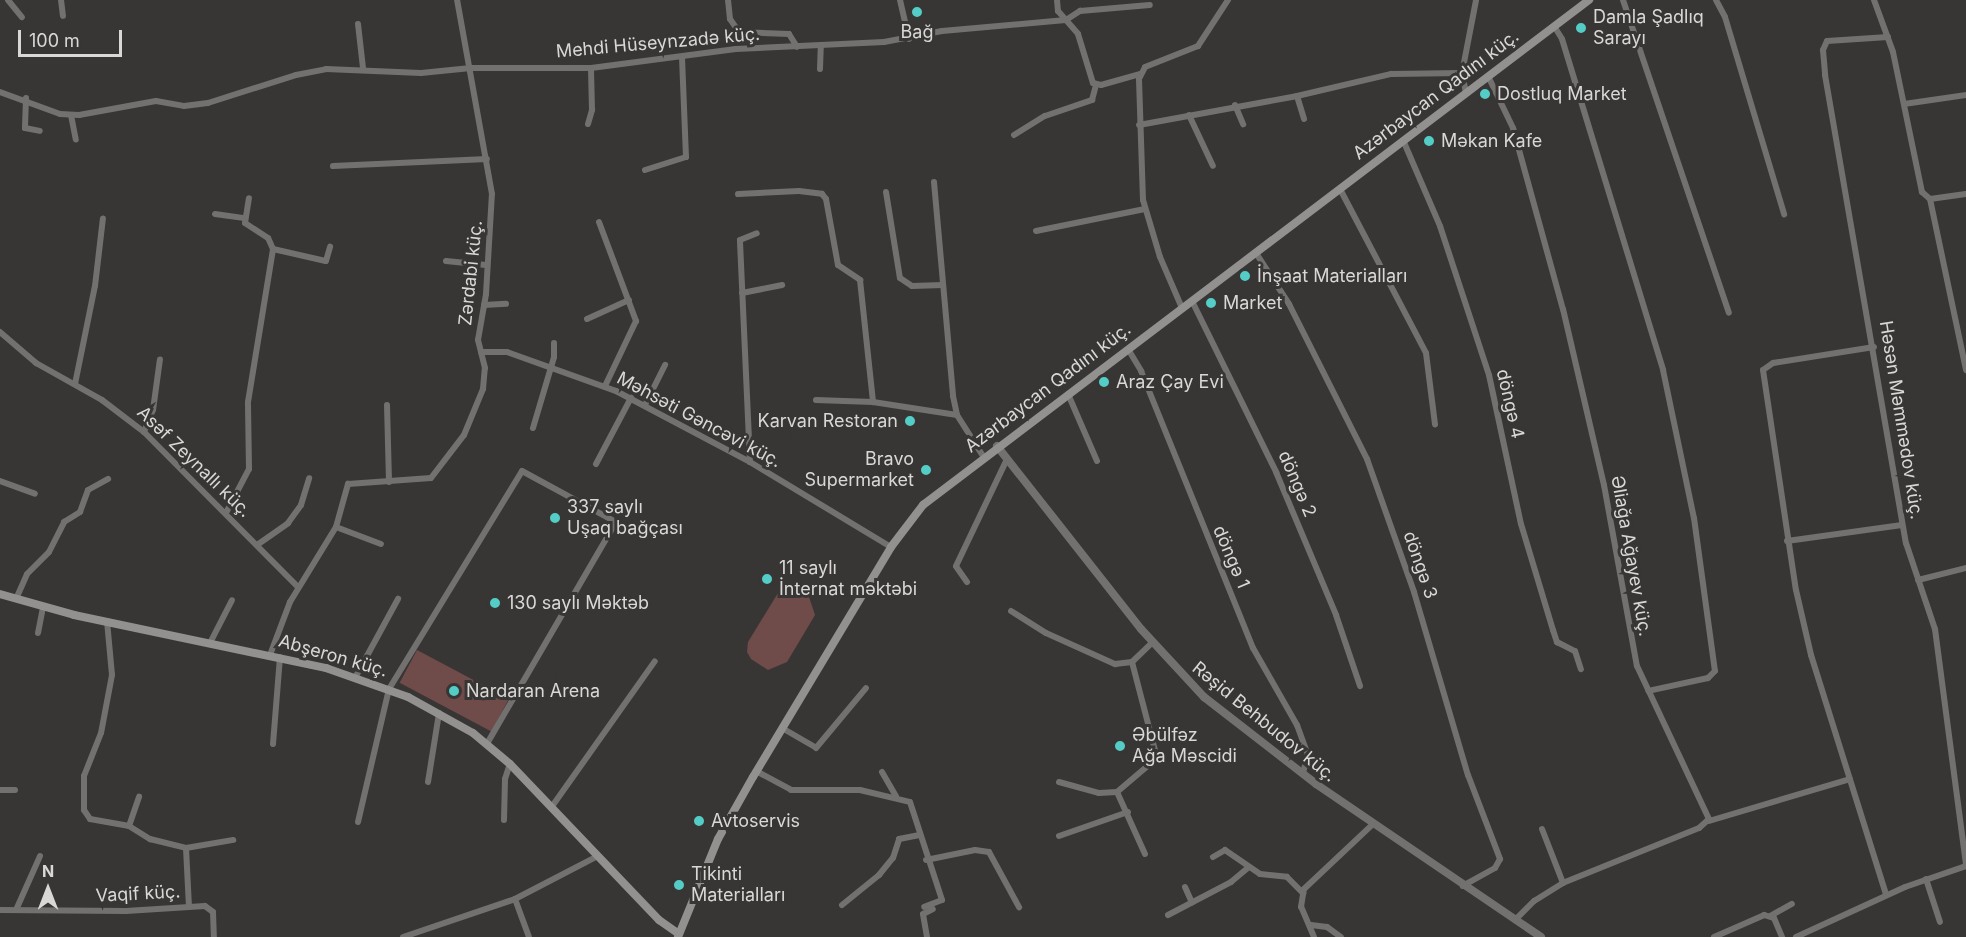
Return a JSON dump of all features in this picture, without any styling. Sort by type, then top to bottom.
[{"type":"main road","name":"Azərbaycan Qadını küç.","points":[[680,936],[718,839],[756,771],[891,547],[923,505],[983,456],[1256,253],[1588,0]]},
{"type":"main road","name":"Abşeron küç.","points":[[0,594],[43,607],[280,657],[356,676],[439,713],[487,744],[510,764],[553,805],[659,920],[680,936]]},
{"type":"street","points":[[8,0],[22,17]]},
{"type":"street","points":[[61,0],[63,15]]},
{"type":"street","name":"Zərdabi küç.","points":[[270,656],[298,587],[336,527],[348,484],[431,478],[455,448],[483,389],[485,368],[478,340],[484,305],[492,209],[487,159],[457,0]]},
{"type":"street","points":[[728,0],[730,19],[739,32],[789,34],[797,47]]},
{"type":"street","points":[[900,0],[909,39]]},
{"type":"street","points":[[1057,0],[1058,11],[1078,34],[1088,75],[1096,85]]},
{"type":"street","points":[[1096,85],[1140,74],[1149,65],[1183,55],[1198,46],[1228,0]]},
{"type":"street","points":[[1466,93],[1462,73],[1476,0]]},
{"type":"street","points":[[1623,0],[1729,313]]},
{"type":"street","points":[[1716,0],[1725,16],[1784,214]]},
{"type":"street","points":[[1874,0],[1888,38],[1922,192],[1930,199],[1966,370]]},
{"type":"street","name":"Mehdi Hüseynzadə küç.","points":[[71,115],[156,101],[184,106],[208,103],[311,71],[363,68],[421,73],[471,68],[591,68],[681,57],[909,39],[942,31],[1066,20],[1080,11],[1150,5]]},
{"type":"street","points":[[358,24],[363,68]]},
{"type":"street","points":[[1554,26],[1562,39],[1664,370],[1694,518],[1715,671],[1708,678],[1648,690]]},
{"type":"street","name":"Həsən Məmmədov küç.","points":[[1888,38],[1831,39],[1823,50],[1831,127],[1874,347],[1902,525],[1936,640],[1966,865]]},
{"type":"street","points":[[820,69],[821,46]]},
{"type":"street","points":[[645,170],[686,157],[681,57]]},
{"type":"street","points":[[588,124],[592,110],[591,68]]},
{"type":"street","points":[[1139,125],[1235,105],[1297,96],[1391,74],[1462,73]]},
{"type":"street","points":[[1140,74],[1139,125],[1145,209],[1182,308]]},
{"type":"street","name":"Əliağa Ağayev küç.","points":[[1488,76],[1513,128],[1563,309],[1604,485],[1635,657],[1709,821]]},
{"type":"street","points":[[1014,135],[1045,116],[1092,100],[1096,85]]},
{"type":"street","points":[[0,92],[26,98],[71,115],[76,140]]},
{"type":"street","points":[[1904,104],[1966,95]]},
{"type":"street","points":[[1297,96],[1304,119]]},
{"type":"street","points":[[26,98],[25,128],[40,131]]},
{"type":"street","points":[[1235,105],[1243,124]]},
{"type":"street","points":[[1190,115],[1213,166]]},
{"type":"street","name":"döngə 4","points":[[1403,140],[1436,215],[1489,375],[1521,524],[1557,642],[1575,651],[1581,669]]},
{"type":"street","points":[[333,166],[487,159]]},
{"type":"street","points":[[934,182],[957,415],[983,456]]},
{"type":"street","points":[[1340,189],[1426,354],[1435,424]]},
{"type":"street","points":[[738,194],[815,192],[826,199],[838,265],[860,280],[873,402]]},
{"type":"street","points":[[885,192],[900,278],[912,286],[943,285]]},
{"type":"street","points":[[1930,199],[1966,194]]},
{"type":"street","points":[[227,511],[249,469],[248,402],[273,249],[268,238],[248,227],[243,218],[249,198]]},
{"type":"street","points":[[1036,231],[1145,209]]},
{"type":"street","points":[[215,214],[243,218]]},
{"type":"street","points":[[75,384],[95,286],[103,218]]},
{"type":"street","points":[[599,222],[629,300],[636,329],[605,386]]},
{"type":"street","points":[[750,462],[740,240],[757,233]]},
{"type":"street","points":[[273,249],[326,261],[330,247]]},
{"type":"street","name":"döngə 3","points":[[1256,253],[1289,304],[1367,459],[1414,592],[1468,775],[1500,859],[1495,868],[1463,886]]},
{"type":"street","points":[[446,261],[486,265]]},
{"type":"street","points":[[742,293],[782,285]]},
{"type":"street","points":[[587,319],[629,300]]},
{"type":"street","name":"döngə 2","points":[[1192,301],[1276,472],[1336,615],[1360,686]]},
{"type":"street","points":[[484,305],[506,304]]},
{"type":"street","name":"Asəf Zeynallı küç.","points":[[0,332],[36,363],[75,384],[144,432],[227,511],[298,587]]},
{"type":"street","points":[[533,428],[551,367],[554,343]]},
{"type":"street","points":[[1874,347],[1773,363],[1763,370],[1787,541],[1811,655],[1886,896]]},
{"type":"street","name":"döngə 1","points":[[1128,349],[1141,371],[1253,648],[1303,740],[1308,760],[1303,773]]},
{"type":"street","name":"Məhsəti Gəncəvi küç.","points":[[481,352],[507,352],[605,386],[631,398],[750,462],[891,547]]},
{"type":"street","points":[[144,432],[153,410],[160,359]]},
{"type":"street","points":[[645,405],[665,365]]},
{"type":"street","points":[[1068,394],[1097,461]]},
{"type":"street","points":[[596,464],[631,398]]},
{"type":"street","points":[[816,400],[873,402],[957,415]]},
{"type":"street","points":[[387,405],[389,482]]},
{"type":"street","name":"Rəşid Behbudov küç.","points":[[997,446],[1152,643],[1204,697],[1373,824],[1541,937]]},
{"type":"street","points":[[967,582],[956,566],[1007,459]]},
{"type":"street","points":[[357,822],[389,689],[522,471],[614,518],[614,527],[487,744]]},
{"type":"street","points":[[257,545],[288,523],[301,505],[309,478]]},
{"type":"street","points":[[16,599],[27,573],[49,552],[64,522],[80,512],[88,490],[108,479]]},
{"type":"street","points":[[0,481],[35,494]]},
{"type":"street","points":[[1787,541],[1902,525]]},
{"type":"street","points":[[336,527],[381,544]]},
{"type":"street","points":[[1918,580],[1966,568]]},
{"type":"street","points":[[356,676],[398,599]]},
{"type":"street","points":[[210,642],[232,600]]},
{"type":"street","points":[[38,633],[43,607]]},
{"type":"street","points":[[1011,611],[1046,633],[1115,664],[1132,662],[1152,643]]},
{"type":"street","points":[[107,621],[112,675],[100,733],[84,776],[81,800],[90,819],[129,826],[150,839],[186,848],[234,840]]},
{"type":"street","points":[[273,744],[280,657]]},
{"type":"street","points":[[553,805],[655,661]]},
{"type":"street","points":[[1059,782],[1099,793],[1118,792],[1154,762],[1157,753],[1132,662]]},
{"type":"street","points":[[782,728],[816,748],[866,688]]},
{"type":"street","points":[[428,782],[439,713]]},
{"type":"street","points":[[504,820],[505,779],[510,764]]},
{"type":"street","points":[[756,771],[791,790],[860,790],[896,796],[913,806],[926,860],[942,900]]},
{"type":"street","points":[[882,772],[896,796]]},
{"type":"street","points":[[1515,920],[1563,883],[1709,821],[1850,779]]},
{"type":"street","points":[[0,790],[15,790]]},
{"type":"street","points":[[1118,792],[1145,854]]},
{"type":"street","points":[[129,826],[139,797]]},
{"type":"street","points":[[1059,836],[1128,812]]},
{"type":"street","points":[[1314,937],[1311,925],[1301,907],[1303,893],[1373,824]]},
{"type":"street","points":[[1542,829],[1563,883]]},
{"type":"street","points":[[842,905],[879,875],[893,858],[899,839],[920,835]]},
{"type":"street","points":[[186,848],[189,906]]},
{"type":"street","points":[[1214,856],[1221,849],[1264,875],[1287,877],[1303,893]]},
{"type":"street","points":[[926,860],[975,850],[989,852],[1019,907]]},
{"type":"street","points":[[16,910],[40,856]]},
{"type":"street","points":[[403,937],[515,899],[598,856]]},
{"type":"street","points":[[1796,937],[1926,879],[1966,865]]},
{"type":"street","points":[[1168,915],[1231,882],[1249,867]]},
{"type":"street","points":[[1926,879],[1940,922]]},
{"type":"street","points":[[1185,887],[1192,903]]},
{"type":"street","points":[[515,899],[529,937]]},
{"type":"street","points":[[924,907],[942,900]]},
{"type":"street","points":[[927,937],[922,914],[941,904],[942,900]]},
{"type":"street","points":[[1714,937],[1753,919],[1770,916],[1792,904]]},
{"type":"street","name":"Vaqif küç.","points":[[0,910],[115,911],[189,906],[211,909],[214,937]]},
{"type":"street","points":[[1770,916],[1782,937]]},
{"type":"street","points":[[1311,925],[1327,927],[1341,937]]},
{"type":"shaded area","points":[[791,587],[808,594],[815,615],[787,662],[768,670],[751,659],[747,652],[748,642],[778,593]]},
{"type":"shaded area","name":"Nardaran Arena","points":[[417,650],[509,699],[491,731],[400,683]]},
{"type":"place","name":"Bağ","points":[[917,12]]},
{"type":"place","name":"Damla Şadlıq Sarayı","points":[[1581,28]]},
{"type":"place","name":"Dostluq Market","points":[[1485,94]]},
{"type":"place","name":"Məkan Kafe","points":[[1429,141]]},
{"type":"place","name":"İnşaat Materialları","points":[[1245,276]]},
{"type":"place","name":"Market","points":[[1211,303]]},
{"type":"place","name":"Araz Çay Evi","points":[[1104,382]]},
{"type":"place","name":"Karvan Restoran","points":[[910,421]]},
{"type":"place","name":"Bravo Supermarket","points":[[926,470]]},
{"type":"place","name":"337 saylı Uşaq bağçası","points":[[555,518]]},
{"type":"place","name":"11 saylı İnternat məktəbi","points":[[767,579]]},
{"type":"place","name":"130 saylı Məktəb","points":[[495,603]]},
{"type":"place","name":"Nardaran Arena","points":[[454,691]]},
{"type":"place","name":"Əbülfəz Ağa Məscidi","points":[[1120,746]]},
{"type":"place","name":"Avtoservis","points":[[699,821]]},
{"type":"place","name":"Tikinti Materialları","points":[[679,885]]}]
